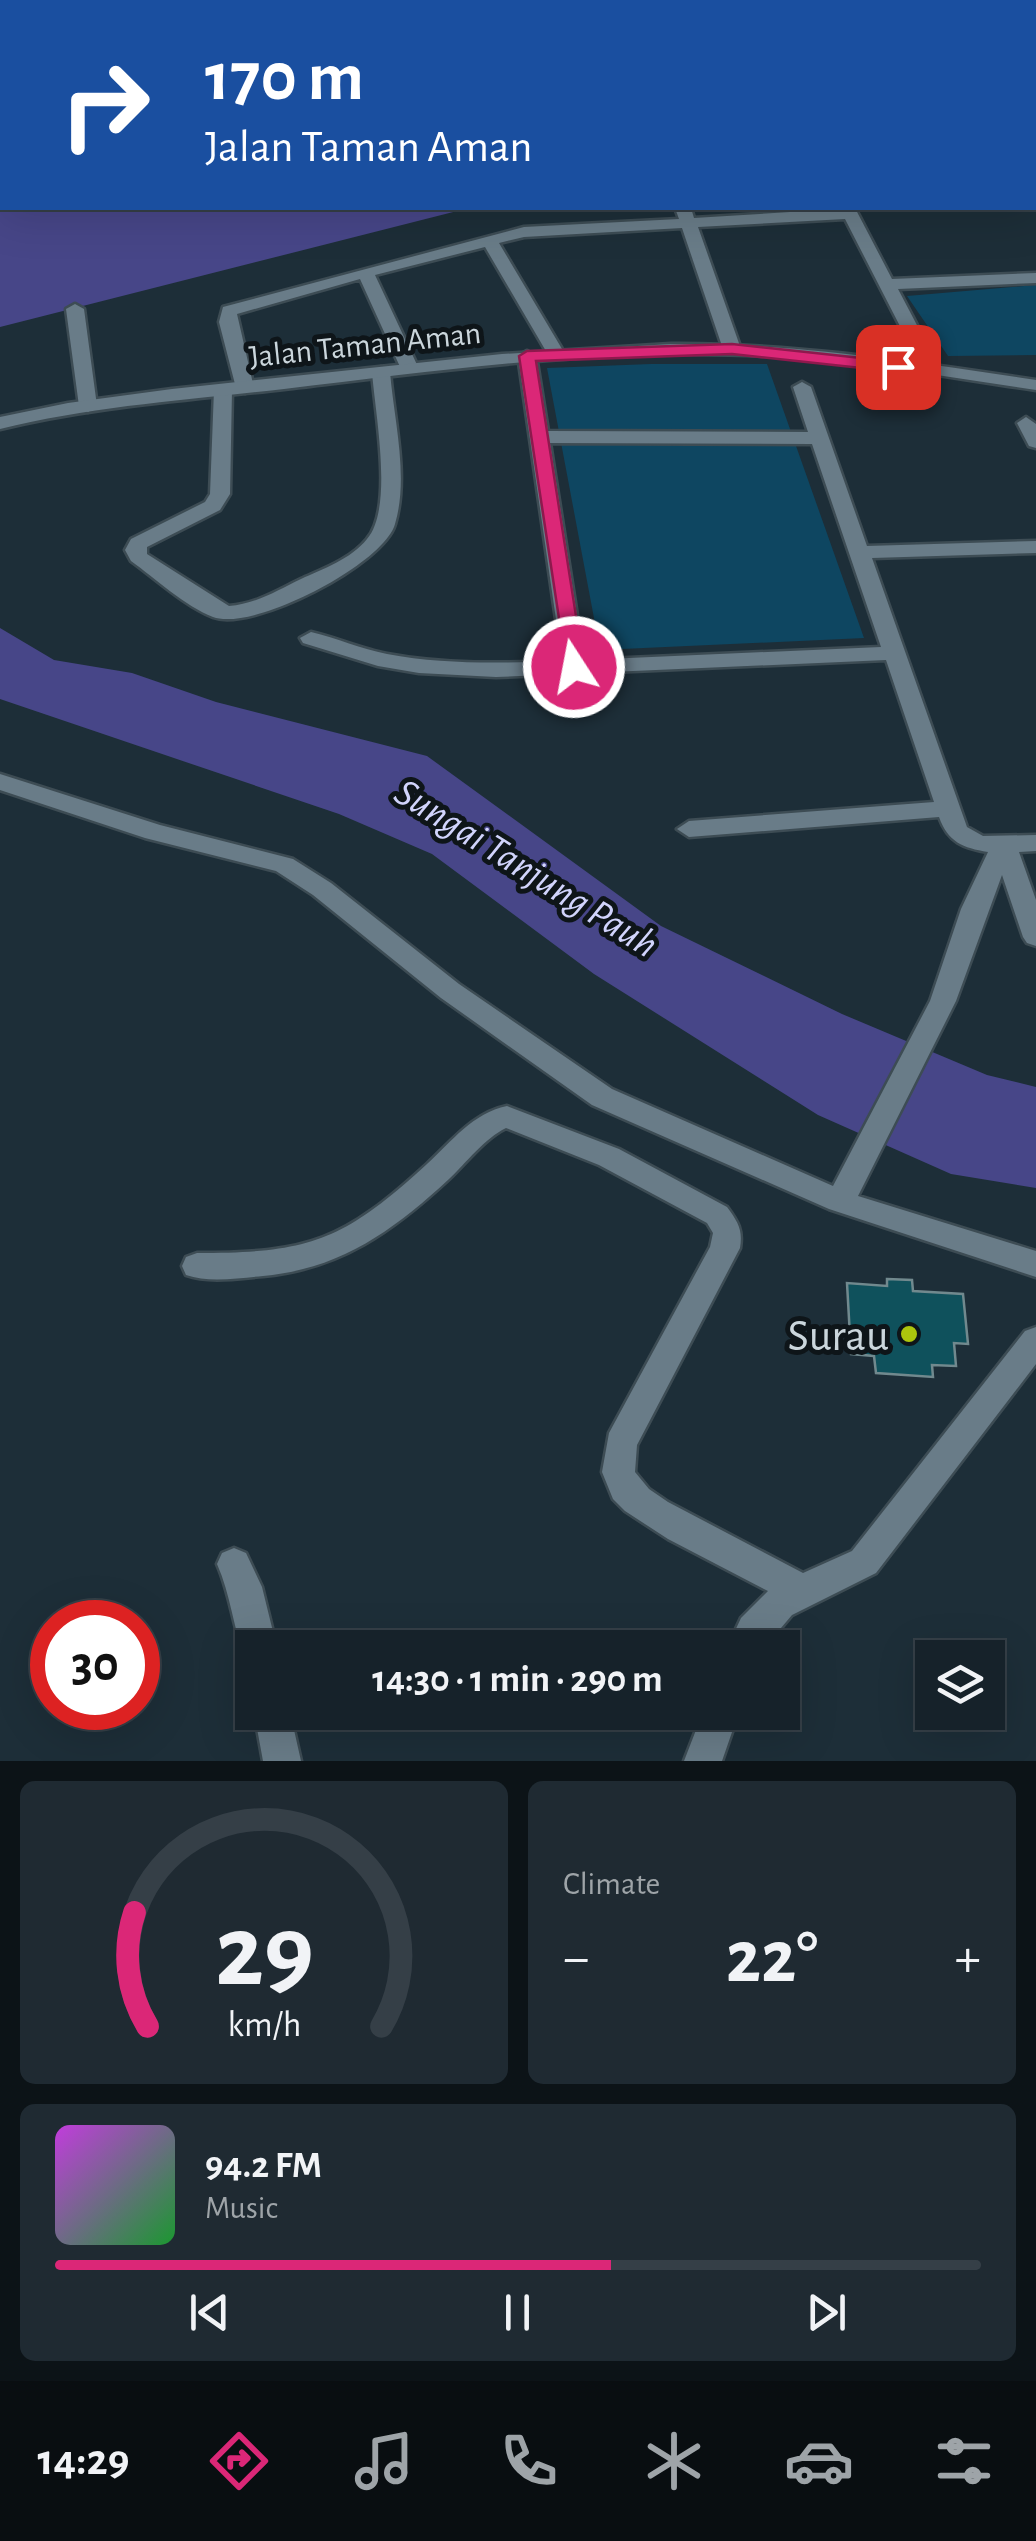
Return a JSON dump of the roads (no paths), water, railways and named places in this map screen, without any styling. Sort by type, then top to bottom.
[{"type":"street","points":[[246,388],[228,322],[230,311],[490,240],[685,214],[849,211],[932,371]]},
{"type":"street","points":[[685,214],[732,349]]},
{"type":"street","points":[[490,240],[556,354]]},
{"type":"street","points":[[366,272],[410,369]]},
{"type":"street","points":[[890,284],[1036,278]]},
{"type":"street","points":[[75,309],[88,406]]},
{"type":"street","name":"Jalan Taman Aman","points":[[0,422],[88,406],[556,354],[732,349],[1036,385]]},
{"type":"street","points":[[527,356],[574,667]]},
{"type":"street","points":[[224,390],[220,494],[213,506],[138,543],[135,550],[138,556],[219,612],[229,613],[263,605],[325,576],[381,538],[389,504],[381,372]]},
{"type":"street","points":[[802,387],[946,809],[966,840],[1036,843]]},
{"type":"street","points":[[1026,423],[1036,442]]},
{"type":"street","points":[[539,437],[820,438]]},
{"type":"street","points":[[858,552],[1036,547]]},
{"type":"street","points":[[311,638],[419,666],[496,670],[893,653]]},
{"type":"street","points":[[0,782],[154,832],[284,865],[322,888],[450,991],[602,1097],[846,1190],[902,1224],[1036,1264]]},
{"type":"street","points":[[690,829],[946,809]]},
{"type":"street","points":[[846,1190],[943,1001],[974,909],[1004,844]]},
{"type":"street","points":[[1004,844],[1027,882],[1036,937]]},
{"type":"street","points":[[197,1266],[260,1266],[327,1251],[366,1232],[493,1120],[507,1117],[609,1157],[717,1215],[728,1232],[725,1248],[621,1444],[617,1467],[624,1487],[649,1508],[800,1589]]},
{"type":"street","points":[[757,1630],[772,1608],[800,1589],[834,1578],[864,1562],[1036,1340]]},
{"type":"street","points":[[234,1564],[256,1630]]},
{"type":"street","points":[[276,1730],[282,1761]]},
{"type":"street","points":[[703,1761],[714,1730]]},
{"type":"water","points":[[0,210],[461,210],[0,327]]},
{"type":"water","name":"Sungai Tanjung Pauh","points":[[0,628],[54,660],[132,673],[216,702],[427,756],[661,926],[842,1014],[987,1075],[1036,1087],[1036,1188],[951,1174],[818,1115],[594,974],[432,854],[339,814],[0,699]]},
{"type":"place","name":"Surau","points":[[909,1334]]}]
